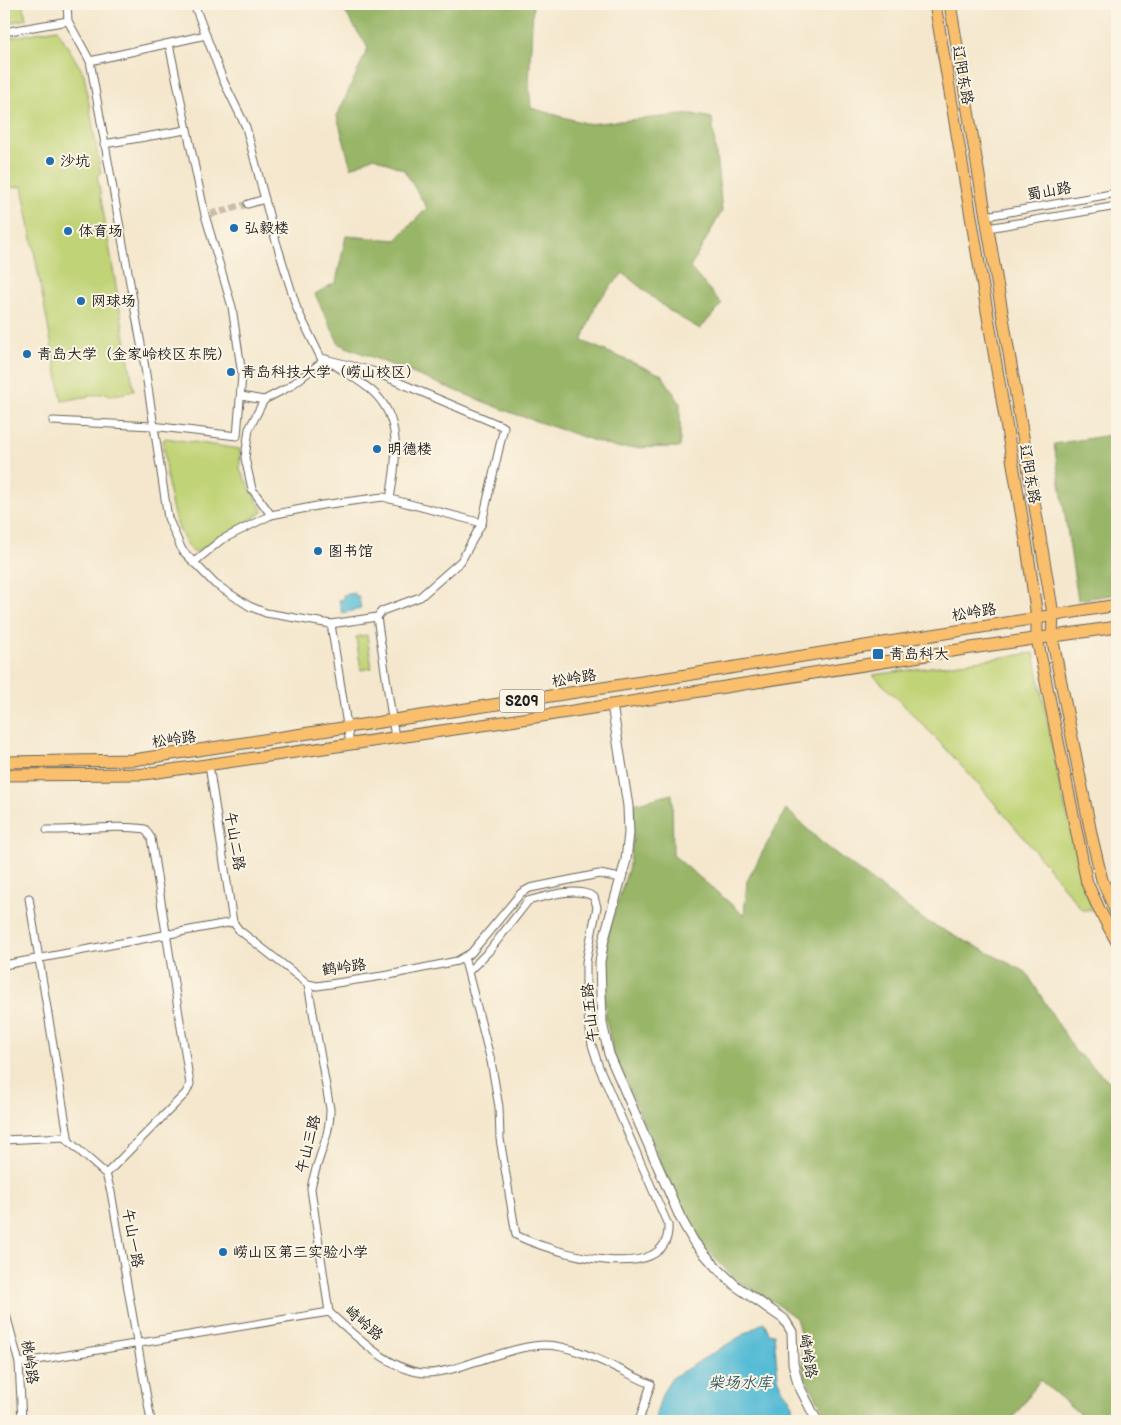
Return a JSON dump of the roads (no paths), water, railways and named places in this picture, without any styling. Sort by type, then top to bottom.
[{"type":"main road","name":"辽阳东路","points":[[936,4],[1037,617],[1038,638],[1088,883],[1100,911],[1117,942]]},
{"type":"main road","name":"辽阳东路","points":[[950,4],[1053,614],[1052,637],[1092,838],[1102,880],[1117,914]]},
{"type":"main road","name":"松岭路","points":[[4,762],[133,760],[393,721],[1117,604]]},
{"type":"main road","name":"松岭路","points":[[4,775],[144,774],[395,738],[1117,627]]},
{"type":"street","points":[[67,4],[68,21],[90,62],[143,355],[152,426],[168,518],[182,550],[215,584],[249,606],[266,613],[331,624],[377,617],[382,611],[420,596],[461,561],[482,523],[504,427],[372,371],[326,359]]},
{"type":"street","points":[[194,4],[223,80],[246,126],[297,309],[322,358],[372,391],[384,406],[395,429],[396,463],[390,498]]},
{"type":"street","points":[[4,32],[68,21]]},
{"type":"street","points":[[90,62],[206,35]]},
{"type":"street","points":[[53,421],[152,426],[237,436],[242,375],[232,307],[186,130],[168,44]]},
{"type":"street","points":[[104,144],[186,130]]},
{"type":"street","name":"蜀山路","points":[[986,216],[1117,193]]},
{"type":"street","points":[[248,204],[265,199]]},
{"type":"street","name":"蜀山路","points":[[988,228],[1117,206]]},
{"type":"street","points":[[271,514],[252,489],[245,458],[249,429],[264,400],[289,387],[326,359]]},
{"type":"street","points":[[241,396],[264,400]]},
{"type":"street","points":[[193,563],[221,540],[271,514],[322,505],[384,497],[482,523]]},
{"type":"street","points":[[377,617],[395,738]]},
{"type":"street","points":[[331,624],[350,744]]},
{"type":"street","name":"午山五路","points":[[612,705],[628,806],[628,842],[600,962],[602,1023],[609,1054],[680,1217],[694,1242],[736,1286],[762,1303]]},
{"type":"street","name":"午山二路","points":[[210,765],[233,922]]},
{"type":"street","points":[[4,1140],[64,1137],[106,1174],[186,1092],[190,1084],[151,838],[145,829],[130,827],[77,831],[47,830]]},
{"type":"street","name":"鹤岭路","points":[[233,922],[239,930],[308,984],[317,986],[389,975],[457,961],[471,953],[521,893],[530,888],[599,874],[621,878]]},
{"type":"street","points":[[464,957],[469,971],[495,1084],[499,1106],[500,1140],[516,1235],[532,1244],[603,1260],[629,1261],[645,1257],[662,1247],[669,1237],[668,1225],[599,1067],[588,1027],[586,962],[597,907],[594,897],[587,892],[578,892],[528,902],[489,952],[469,971]]},
{"type":"street","points":[[29,898],[69,1142]]},
{"type":"street","points":[[4,965],[233,922]]},
{"type":"street","name":"午山三路","points":[[308,984],[331,1122],[313,1176],[312,1189],[329,1312]]},
{"type":"street","name":"午山一路","points":[[106,1174],[111,1192],[136,1343],[152,1421]]},
{"type":"street","name":"崎岭路","points":[[762,1303],[784,1319],[792,1332],[793,1363],[798,1384],[818,1421]]},
{"type":"street","name":"桃岭路","points":[[4,1307],[19,1363],[22,1421]]},
{"type":"street","name":"崎岭路","points":[[19,1363],[329,1312],[362,1342],[395,1364],[425,1373],[456,1368],[502,1353],[545,1345],[573,1350],[651,1384],[639,1421]]},
{"type":"water","points":[[355,593],[355,597],[359,597],[361,609],[342,613],[339,600],[344,599],[343,595]]},
{"type":"water","name":"柴场水库","points":[[764,1322],[769,1333],[774,1334],[778,1378],[784,1392],[790,1397],[795,1421],[654,1421],[663,1392],[672,1378]]},
{"type":"tunnel","points":[[211,214],[248,204]]},
{"type":"place","name":"沙坑","points":[[50,161]]},
{"type":"place","name":"弘毅楼","points":[[234,228]]},
{"type":"place","name":"体育场","points":[[68,231]]},
{"type":"place","name":"网球场","points":[[81,301]]},
{"type":"place","name":"青岛大学（金家岭校区东院）","points":[[27,354]]},
{"type":"place","name":"青岛科技大学（崂山校区）","points":[[231,372]]},
{"type":"place","name":"明德楼","points":[[377,449]]},
{"type":"place","name":"图书馆","points":[[318,551]]},
{"type":"place","name":"青岛科大","points":[[878,654]]},
{"type":"place","name":"崂山区第三实验小学","points":[[223,1252]]}]
